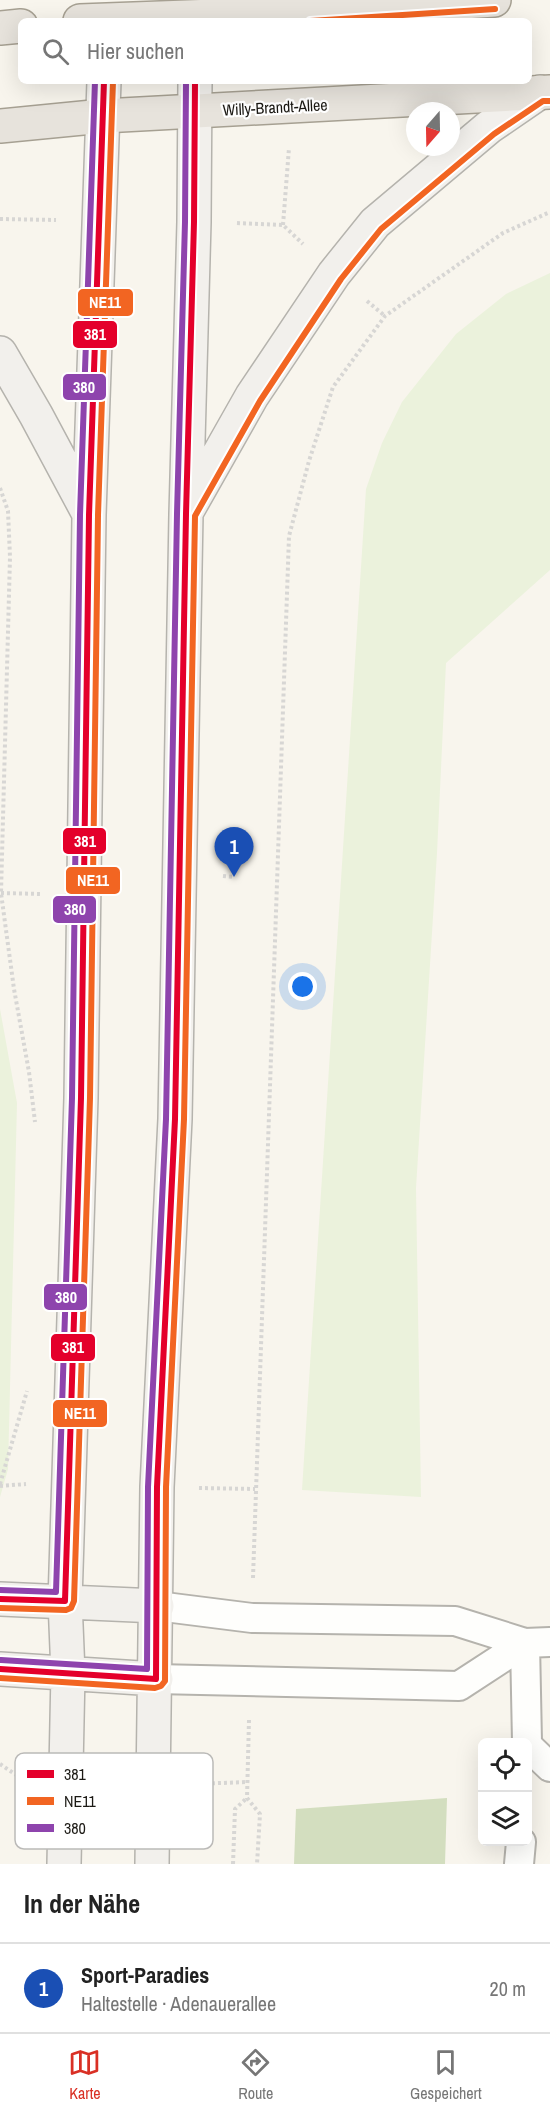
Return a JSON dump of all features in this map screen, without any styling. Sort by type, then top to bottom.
[{"type":"main road","points":[[98,15],[294,13],[494,0]]},
{"type":"main road","points":[[0,28],[18,26]]},
{"type":"main road","points":[[66,1753],[68,1673],[65,1601],[81,1098],[89,515],[104,84]]},
{"type":"main road","points":[[186,514],[252,396],[334,274],[375,223],[489,128],[545,92]]},
{"type":"main road","name":"Willy-Brandt-Allee","points":[[0,126],[103,116],[194,96],[292,106],[545,92]]},
{"type":"main road","points":[[154,1753],[157,1486],[176,1119],[186,514],[194,222],[194,96]]},
{"type":"main road","points":[[0,353],[89,515]]},
{"type":"main road","points":[[0,1599],[156,1606]]},
{"type":"main road","points":[[0,1669],[156,1678]]},
{"type":"main road","points":[[64,1849],[64,1864]]},
{"type":"main road","points":[[152,1849],[152,1864]]},
{"type":"lane","points":[[156,1606],[252,1618],[455,1621],[538,1642]]},
{"type":"lane","points":[[156,1678],[459,1686],[538,1642]]},
{"type":"lane","points":[[528,1738],[538,1642]]},
{"type":"lane","points":[[532,1749],[550,1767]]},
{"type":"lane","points":[[519,1864],[521,1846]]},
{"type":"path","points":[[283,225],[292,106]]},
{"type":"path","points":[[252,1618],[289,536],[309,461],[333,387],[385,316],[503,233],[550,212]]},
{"type":"path","points":[[0,488],[8,511],[10,557],[1,893],[35,1123]]},
{"type":"path","points":[[0,1484],[27,1392],[27,1380]]},
{"type":"path","points":[[249,1679],[247,1798],[260,1814],[257,1864]]},
{"type":"path","points":[[233,1864],[235,1809],[247,1798]]},
{"type":"green space","points":[[550,273],[550,570],[446,663],[437,853],[416,1188],[421,1497],[302,1490],[366,489],[382,443],[402,402],[456,334],[506,294]]},
{"type":"green space","points":[[0,1009],[17,1103],[8,1469],[0,1497]]},
{"type":"green space","points":[[447,1798],[445,1864],[294,1864],[296,1809]]},
{"type":"transit line","name":"NE11","points":[[356,18],[495,9]]},
{"type":"transit line","name":"380","points":[[0,1590],[56,1592],[72,1098],[80,515],[95,84]]},
{"type":"transit line","name":"381","points":[[65,1601],[81,1098],[89,515],[104,84]]},
{"type":"transit line","name":"NE11","points":[[0,1608],[66,1610],[71,1608],[74,1601],[90,1098],[98,515],[113,84]]},
{"type":"transit line","name":"380","points":[[1,1660],[147,1669],[148,1487],[166,1119],[186,84]]},
{"type":"transit line","name":"381","points":[[156,1679],[157,1487],[175,1119],[195,84]]},
{"type":"transit line","name":"NE11","points":[[0,1678],[155,1688],[161,1686],[165,1681],[166,1487],[184,1119],[195,516],[260,401],[341,279],[381,229],[494,134],[543,101],[550,101]]},
{"type":"transit line","name":"381","points":[[0,1599],[65,1601]]},
{"type":"transit line","name":"381","points":[[0,1669],[156,1679]]},
{"type":"place","name":"Sport-Paradies","points":[[234,877]]}]
